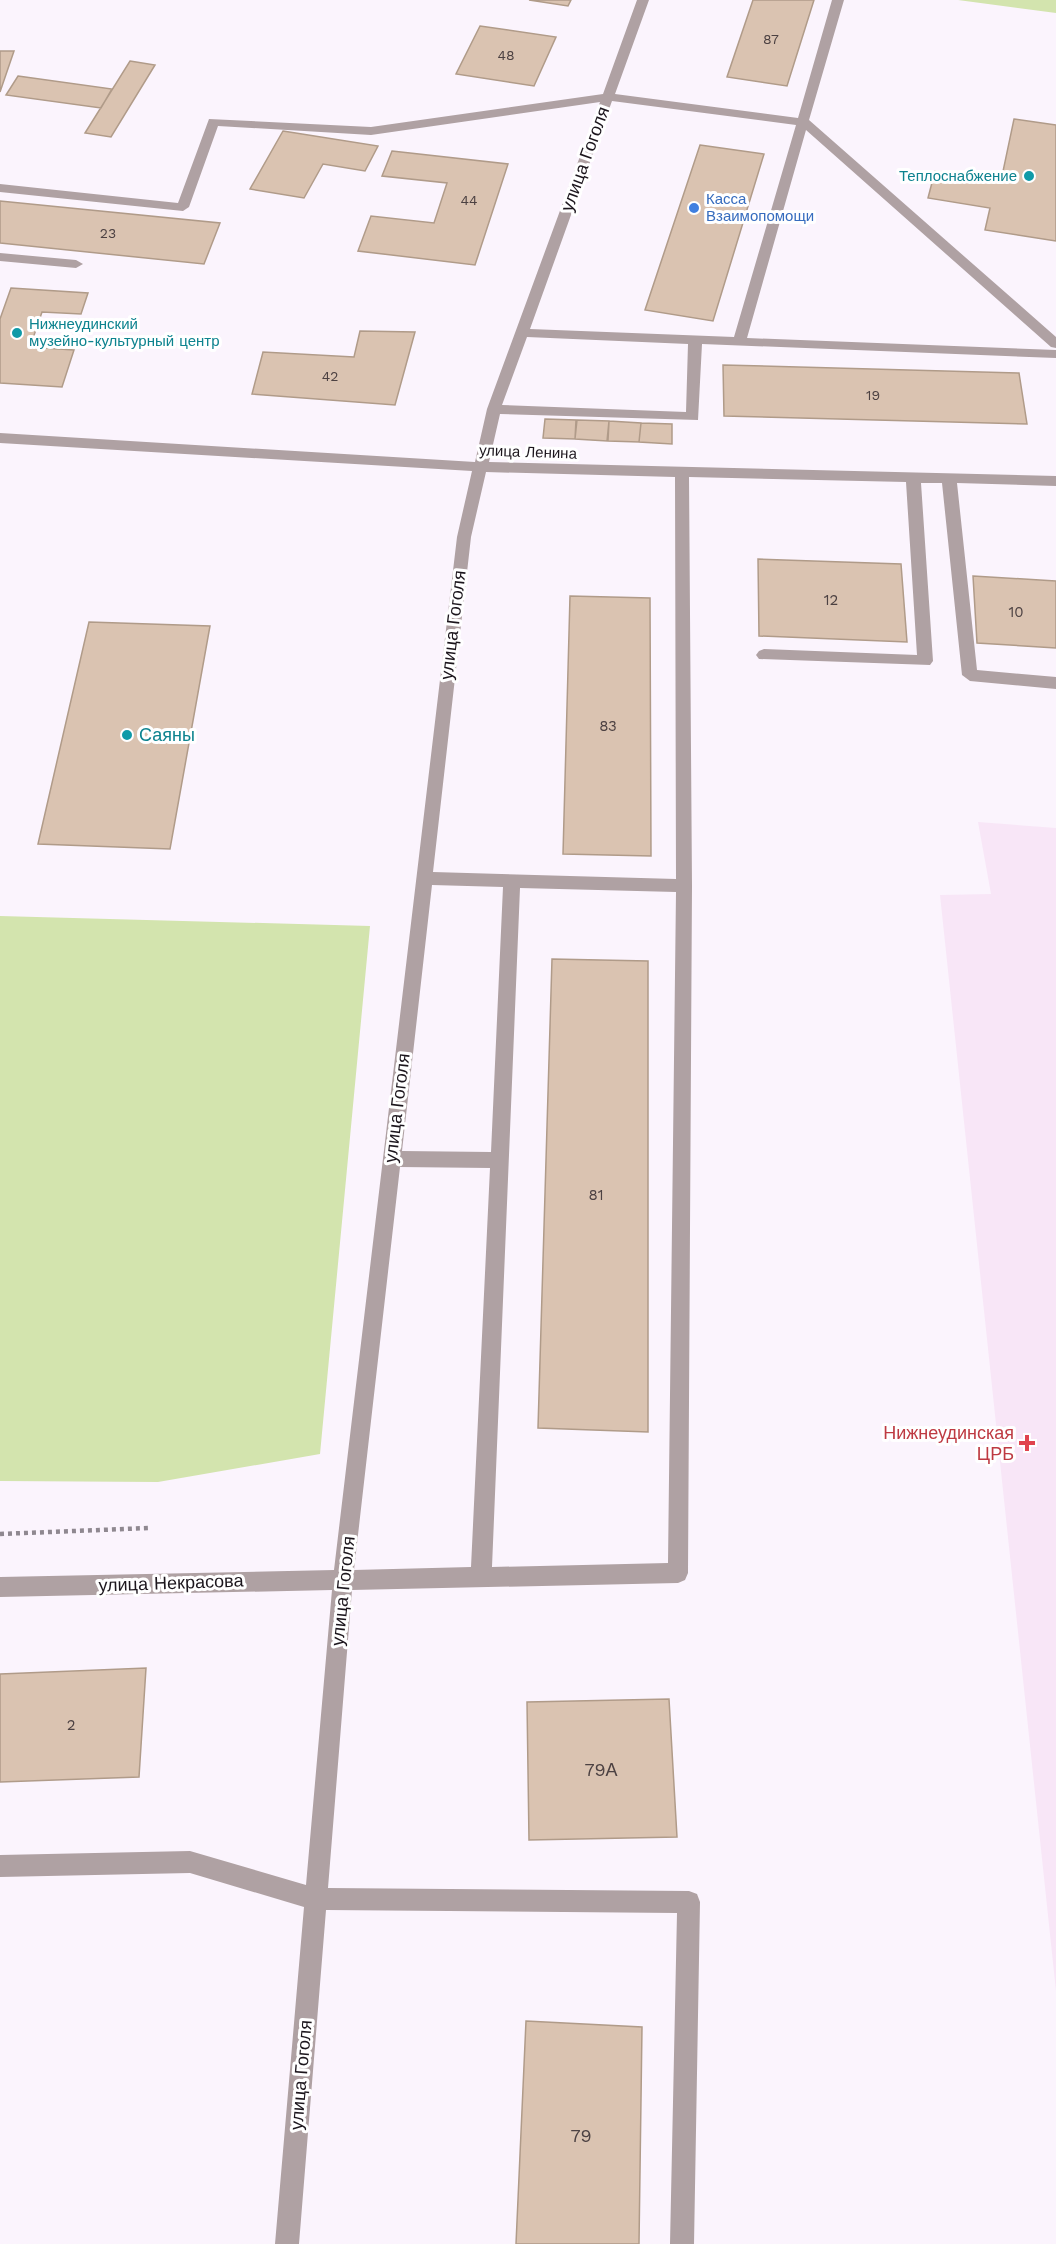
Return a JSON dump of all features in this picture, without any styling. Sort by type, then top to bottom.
[{"type":"street","name":"улица Гоголя","points":[[287,2244],[343,1578],[464,537],[494,409],[643,0]]},
{"type":"street","points":[[739,342],[838,0]]},
{"type":"street","points":[[0,188],[183,207],[213,122],[371,131],[608,97],[804,122],[1056,344]]},
{"type":"street","points":[[0,257],[76,264]]},
{"type":"street","points":[[522,333],[1056,354]]},
{"type":"street","points":[[494,409],[693,417],[695,340]]},
{"type":"street","name":"улица Ленина","points":[[0,438],[481,467],[1056,481]]},
{"type":"street","points":[[424,878],[684,886],[682,472]]},
{"type":"street","points":[[764,655],[925,661],[913,477]]},
{"type":"street","points":[[949,478],[970,675],[1056,682]]},
{"type":"street","points":[[481,1576],[512,880]]},
{"type":"street","name":"улица Некрасова","points":[[0,1587],[343,1578],[678,1573],[684,886]]},
{"type":"street","points":[[391,1159],[499,1160]]},
{"type":"street","points":[[0,1866],[190,1862],[316,1899],[689,1902],[682,2244]]},
{"type":"path","points":[[0,1534],[149,1528]]},
{"type":"shaded area","name":"Нижнеудинская ЦРБ","points":[[978,822],[1056,828],[1056,1991],[940,895],[991,894]]},
{"type":"green space","points":[[958,0],[1056,0],[1056,13]]},
{"type":"green space","points":[[0,916],[370,926],[320,1454],[158,1482],[0,1481]]},
{"type":"building","points":[[529,0],[571,0],[568,6]]},
{"type":"building","points":[[753,0],[814,0],[787,86],[727,77]]},
{"type":"building","points":[[480,26],[556,37],[534,86],[456,74]]},
{"type":"building","points":[[0,51],[14,51],[0,92]]},
{"type":"building","points":[[130,61],[155,65],[111,137],[85,133]]},
{"type":"building","points":[[18,76],[112,89],[101,108],[6,95]]},
{"type":"building","name":"Теплоснабжение","points":[[1014,119],[1056,125],[1056,241],[985,230],[990,208],[928,198],[935,171],[1001,181]]},
{"type":"building","points":[[283,131],[378,146],[365,171],[323,164],[304,198],[250,189]]},
{"type":"building","points":[[700,145],[764,154],[713,321],[645,310]]},
{"type":"building","points":[[392,151],[508,164],[475,265],[358,251],[371,216],[434,223],[447,183],[382,176]]},
{"type":"building","points":[[0,201],[220,223],[204,264],[0,243]]},
{"type":"building","name":"Нижнеудинский музейно-культурный центр","points":[[11,288],[88,293],[81,314],[42,312],[30,347],[74,350],[62,387],[0,383],[0,319]]},
{"type":"building","points":[[360,331],[415,332],[395,405],[252,394],[263,352],[354,357]]},
{"type":"building","points":[[723,365],[1019,373],[1027,424],[724,416]]},
{"type":"building","points":[[545,419],[576,420],[575,439],[543,438]]},
{"type":"building","points":[[577,420],[609,421],[607,441],[575,439]]},
{"type":"building","points":[[609,421],[641,423],[639,442],[608,441]]},
{"type":"building","points":[[641,423],[672,424],[672,444],[639,442]]},
{"type":"building","points":[[758,559],[901,564],[907,642],[759,636]]},
{"type":"building","points":[[973,576],[1056,581],[1056,648],[977,643]]},
{"type":"building","points":[[570,596],[650,598],[651,856],[563,854]]},
{"type":"building","name":"Саяны","points":[[89,622],[210,626],[170,849],[38,844]]},
{"type":"building","points":[[552,959],[648,961],[648,1432],[538,1428]]},
{"type":"building","points":[[146,1668],[139,1777],[0,1782],[0,1674]]},
{"type":"building","points":[[669,1699],[677,1837],[529,1840],[527,1702]]},
{"type":"building","points":[[526,2021],[642,2027],[639,2244],[516,2244]]},
{"type":"place","name":"Теплоснабжение","points":[[1029,176]]},
{"type":"place","name":"Касса Взаимопомощи","points":[[694,208]]},
{"type":"place","name":"Нижнеудинский музейно-культурный центр","points":[[17,333]]},
{"type":"place","name":"Саяны","points":[[127,735]]},
{"type":"place","name":"Нижнеудинская ЦРБ","points":[[1027,1443]]}]
